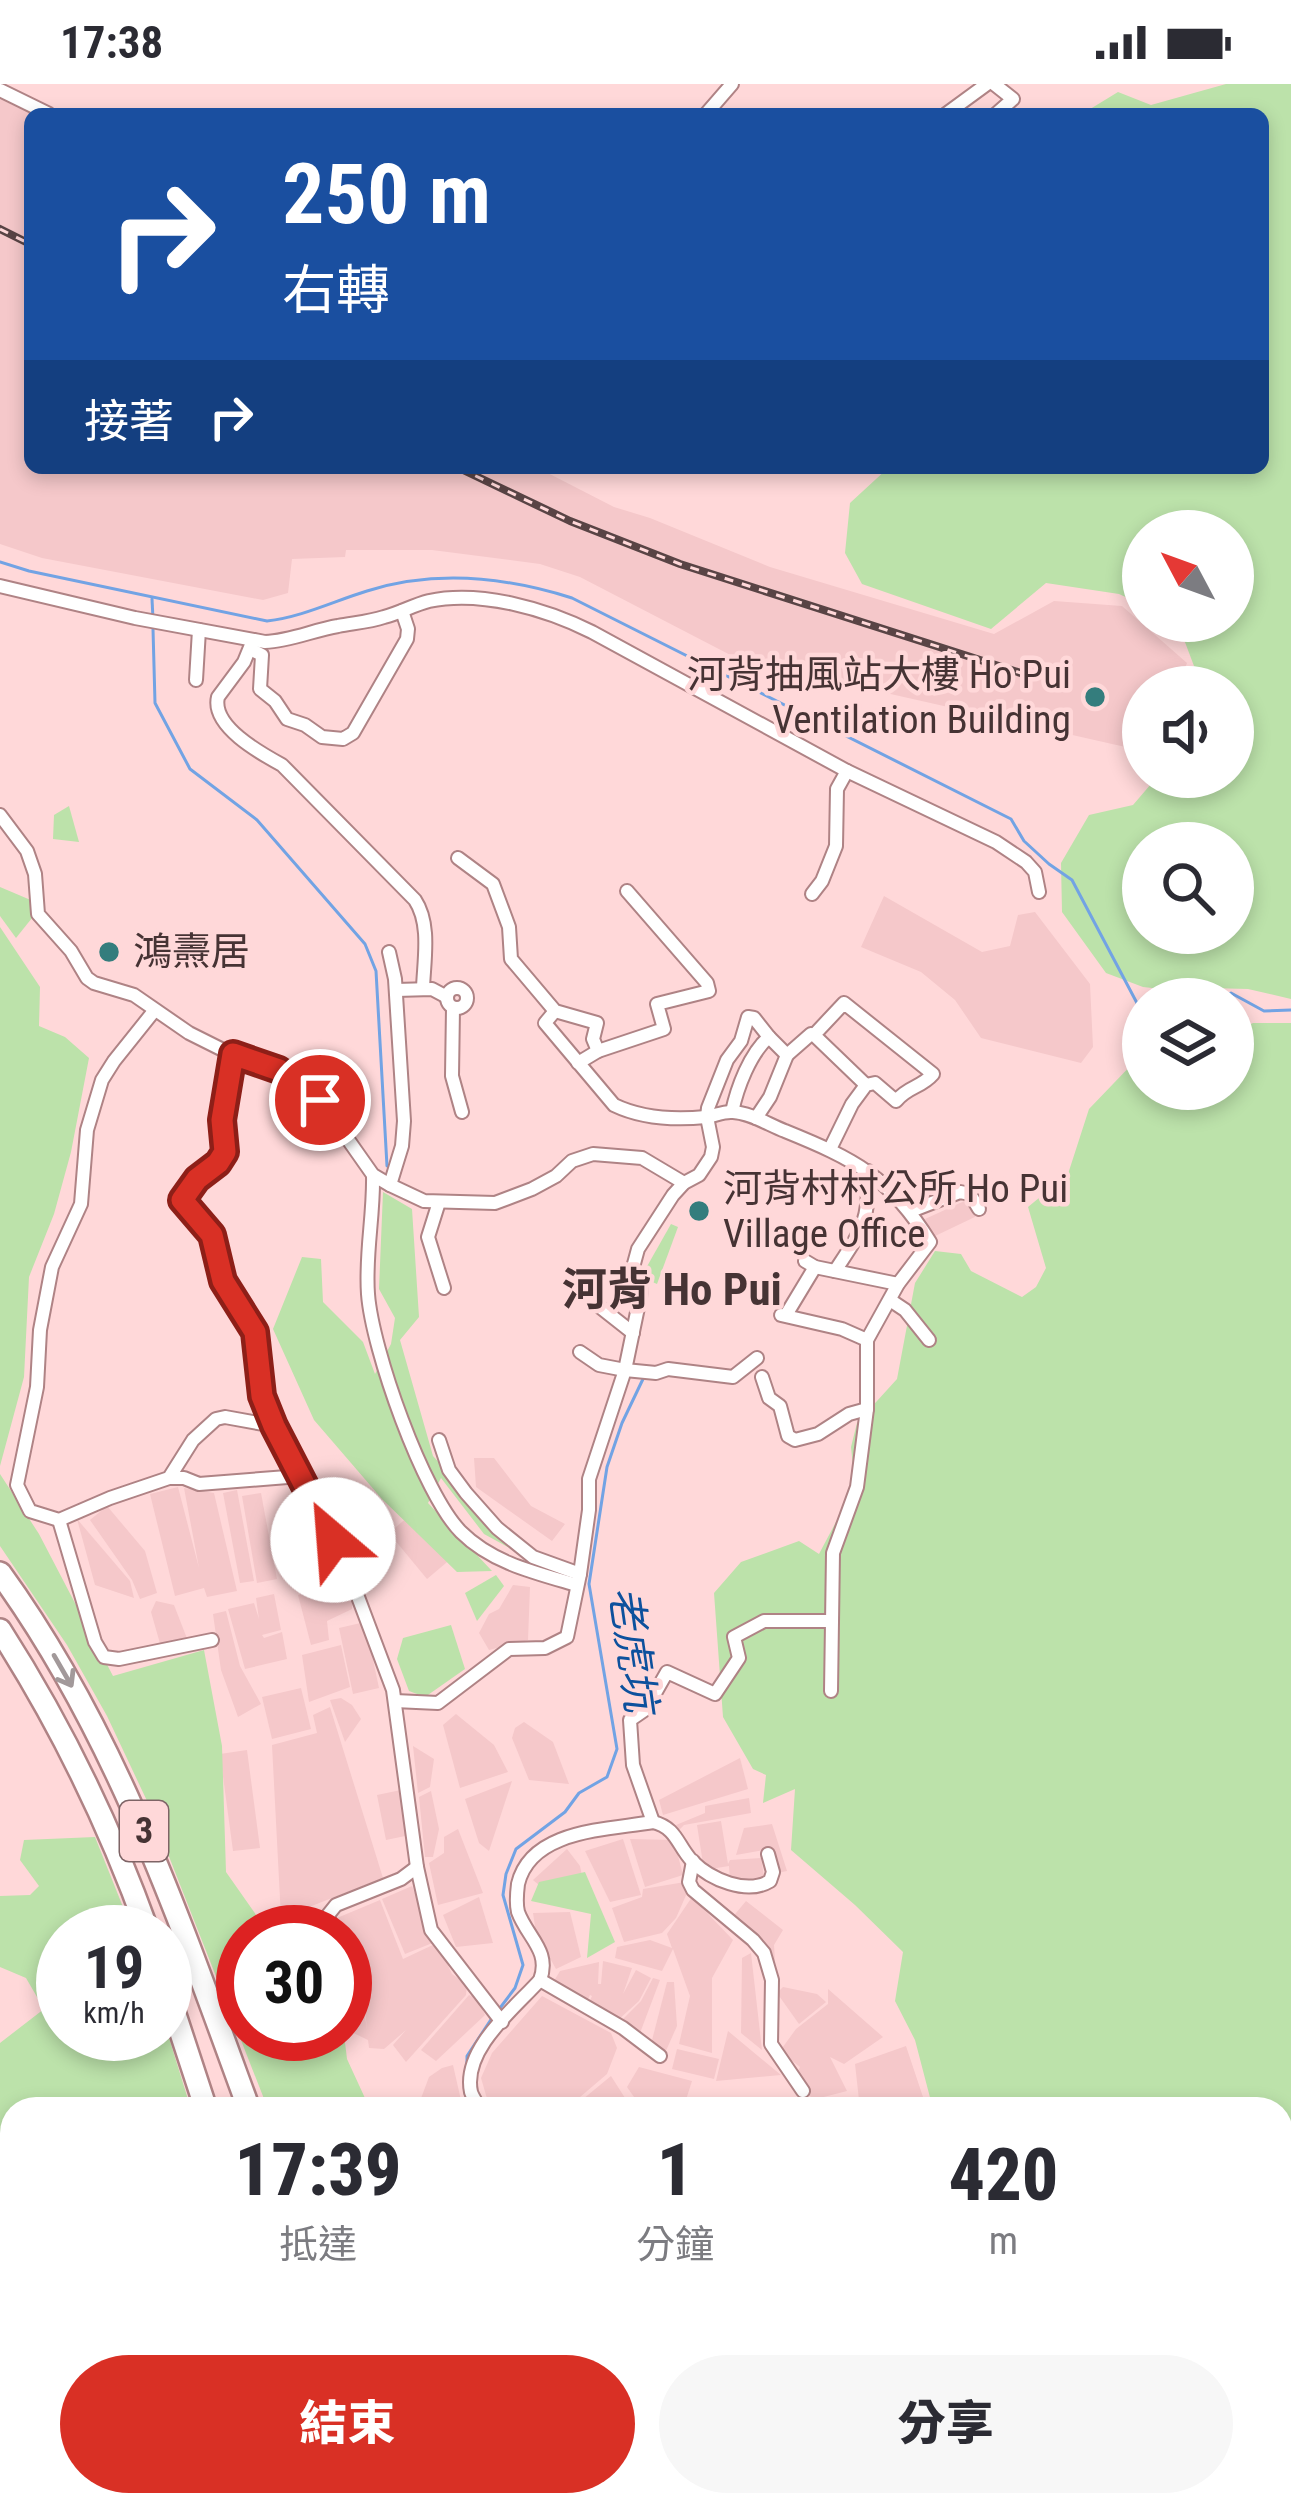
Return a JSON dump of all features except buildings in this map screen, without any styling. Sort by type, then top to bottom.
[{"type":"highway","name":"3","points":[[0,1573],[56,1659],[136,1812],[245,2097]]},
{"type":"highway","name":"3","points":[[0,1630],[55,1722],[138,1905]]},
{"type":"highway","points":[[190,2061],[202,2097]]},
{"type":"street","points":[[711,108],[732,84]]},
{"type":"street","points":[[955,108],[991,84],[1013,98],[1002,108]]},
{"type":"street","points":[[0,90],[37,108]]},
{"type":"street","points":[[0,586],[252,645],[387,617],[444,599],[552,614],[847,771],[1014,853],[1035,872],[1039,892]]},
{"type":"street","points":[[252,645],[262,655],[260,689],[287,719],[322,737],[343,740],[353,734],[407,639],[402,611]]},
{"type":"street","points":[[196,680],[199,630]]},
{"type":"street","points":[[252,645],[218,698],[218,714],[256,751],[281,765],[420,908],[423,988]]},
{"type":"street","points":[[812,894],[836,846],[836,789],[847,771]]},
{"type":"street","points":[[0,815],[27,851],[35,874],[38,914],[71,951],[87,978],[134,995],[189,1034],[279,1070],[316,1096],[373,1175],[390,1185],[419,1200],[486,1204],[538,1186],[589,1155],[642,1158],[684,1183]]},
{"type":"street","points":[[458,858],[493,884],[509,927],[511,959],[555,1011],[597,1023],[593,1039],[598,1051]]},
{"type":"street","points":[[578,1063],[598,1051],[664,1029],[657,1004],[709,991],[627,891]]},
{"type":"street","points":[[389,952],[396,990],[404,1121],[390,1185]]},
{"type":"street","points":[[396,990],[432,989],[450,1003],[454,1092],[461,1112]]},
{"type":"street","points":[[756,1118],[788,1055],[844,1003],[932,1074],[925,1083],[907,1088],[896,1101],[875,1083],[866,1085],[830,1149]]},
{"type":"street","points":[[154,1011],[102,1080],[87,1130],[81,1204],[52,1267],[40,1330],[37,1387],[17,1485],[29,1510],[58,1520],[169,1478],[199,1484],[300,1476]]},
{"type":"street","points":[[555,1011],[544,1023],[608,1100],[625,1110],[658,1116],[707,1117],[732,1112],[830,1149],[868,1171],[911,1211],[930,1243],[898,1284],[867,1340],[867,1408],[856,1487],[833,1552],[831,1690]]},
{"type":"street","points":[[395,1701],[438,1703],[509,1649],[545,1648],[567,1636],[589,1510],[589,1479],[633,1333],[641,1287],[632,1271],[634,1258],[673,1195],[699,1175],[712,1152],[707,1117],[748,1017],[788,1055]]},
{"type":"street","points":[[814,1035],[866,1085]]},
{"type":"street","points":[[732,1112],[760,1045],[769,1037]]},
{"type":"street","points":[[233,1054],[222,1120],[225,1152],[182,1200],[212,1235],[223,1281],[255,1332],[261,1391],[274,1426],[349,1573],[393,1690],[417,1867],[431,1930],[497,2016]]},
{"type":"street","points":[[835,1271],[868,1209],[868,1171]]},
{"type":"street","points":[[373,1175],[368,1298],[382,1360],[441,1508],[463,1534],[491,1555],[578,1580]]},
{"type":"street","points":[[911,1211],[960,1192],[970,1194],[980,1209]]},
{"type":"street","points":[[439,1202],[428,1237],[444,1288]]},
{"type":"street","points":[[867,1340],[784,1315],[810,1264],[898,1284]]},
{"type":"street","points":[[890,1300],[905,1310],[929,1340]]},
{"type":"street","points":[[600,1307],[633,1333]]},
{"type":"street","points":[[580,1352],[599,1365],[625,1370],[668,1369],[733,1377],[757,1358]]},
{"type":"street","points":[[762,1377],[769,1398],[780,1406],[788,1436],[795,1440],[818,1434],[867,1408]]},
{"type":"street","points":[[169,1478],[193,1439],[216,1420],[225,1417],[274,1426]]},
{"type":"street","points":[[439,1440],[449,1470],[497,1528],[532,1557],[578,1580]]},
{"type":"street","points":[[58,1520],[95,1642],[104,1657],[119,1659],[212,1640]]},
{"type":"street","points":[[653,1822],[633,1765],[630,1720],[646,1709],[667,1672],[716,1694],[739,1658],[734,1636],[764,1621],[832,1621]]},
{"type":"street","points":[[474,2097],[472,2067],[477,2050],[497,2016],[540,1979],[544,1969],[544,1956],[518,1911],[517,1889],[523,1868],[541,1849],[567,1838],[653,1822],[675,1833],[692,1861],[711,1874],[748,1887],[770,1881],[768,1854]]},
{"type":"street","points":[[692,1861],[689,1882],[693,1890],[764,1952],[772,1980],[771,2044],[803,2090]]},
{"type":"street","points":[[339,1905],[401,1879],[417,1867]]},
{"type":"street","points":[[540,1979],[659,2056]]},
{"type":"shaded area","points":[[0,99],[24,110],[24,474],[550,474],[614,507],[770,567],[994,634],[1054,601],[1122,606],[1122,642],[1163,642],[1187,663],[1122,666],[1122,746],[740,660],[580,577],[540,564],[432,550],[346,550],[345,557],[292,559],[288,593],[263,600],[42,558],[0,544]]},
{"type":"shaded area","points":[[884,896],[982,952],[1010,946],[1018,915],[1035,912],[1090,984],[1093,1047],[1081,1063],[981,1038],[955,1000],[921,972],[861,947]]},
{"type":"shaded area","points":[[971,1198],[979,1215],[933,1237],[925,1219]]},
{"type":"shaded area","points":[[474,1458],[494,1458],[531,1506],[565,1524],[552,1541],[476,1487]]},
{"type":"shaded area","points":[[178,1487],[199,1568],[184,1488],[214,1493],[237,1591],[207,1597],[204,1588],[175,1596],[150,1494]]},
{"type":"shaded area","points":[[237,1490],[254,1581],[240,1583],[223,1493]]},
{"type":"shaded area","points":[[261,1493],[277,1579],[257,1583],[242,1496]]},
{"type":"shaded area","points":[[107,1506],[145,1551],[157,1593],[140,1599],[90,1520]]},
{"type":"shaded area","points":[[415,1511],[453,1557],[427,1579],[389,1533]]},
{"type":"shaded area","points":[[77,1519],[130,1581],[134,1598],[95,1585]]},
{"type":"shaded area","points":[[298,1521],[308,1532],[324,1535],[342,1582],[296,1592],[281,1524]]},
{"type":"shaded area","points":[[346,1585],[352,1591],[352,1609],[327,1621],[329,1640],[311,1645],[298,1595]]},
{"type":"shaded area","points":[[513,1585],[530,1587],[528,1640],[489,1650],[479,1633]]},
{"type":"shaded area","points":[[274,1594],[281,1630],[262,1635],[282,1632],[287,1659],[245,1669],[228,1609],[254,1603],[259,1619],[256,1598]]},
{"type":"shaded area","points":[[156,1601],[174,1605],[188,1641],[161,1647],[151,1612]]},
{"type":"shaded area","points":[[226,1611],[240,1666],[261,1704],[238,1717],[221,1670],[213,1614]]},
{"type":"shaded area","points":[[365,1622],[379,1688],[353,1694],[339,1628]]},
{"type":"shaded area","points":[[341,1645],[350,1687],[309,1702],[302,1655]]},
{"type":"shaded area","points":[[301,1688],[311,1729],[272,1739],[262,1697]]},
{"type":"shaded area","points":[[341,1698],[361,1719],[345,1742],[330,1700]]},
{"type":"shaded area","points":[[330,1707],[383,1878],[314,1905],[280,1905],[272,1745],[317,1733],[313,1715]]},
{"type":"shaded area","points":[[456,1714],[494,1745],[508,1772],[460,1788],[443,1725]]},
{"type":"shaded area","points":[[524,1722],[553,1742],[569,1784],[529,1780],[512,1738]]},
{"type":"shaded area","points":[[413,1746],[434,1759],[430,1787],[418,1793]]},
{"type":"shaded area","points":[[247,1750],[260,1848],[233,1851],[220,1754]]},
{"type":"shaded area","points":[[740,1758],[748,1789],[663,1815],[659,1800]]},
{"type":"shaded area","points":[[512,1781],[489,1851],[479,1843],[465,1799]]},
{"type":"shaded area","points":[[401,1790],[410,1835],[386,1840],[377,1795]]},
{"type":"shaded area","points":[[431,1791],[439,1829],[433,1857],[425,1857],[419,1797]]},
{"type":"shaded area","points":[[749,1798],[751,1813],[684,1825],[679,1830],[676,1825],[705,1813],[705,1806]]},
{"type":"shaded area","points":[[721,1821],[728,1864],[761,1858],[765,1882],[730,1881],[729,1866],[704,1870],[697,1825]]},
{"type":"shaded area","points":[[772,1824],[787,1871],[777,1873],[769,1849],[736,1855],[744,1828]]},
{"type":"shaded area","points":[[458,1829],[483,1893],[438,1905],[429,1863],[444,1853],[444,1837]]},
{"type":"shaded area","points":[[623,1839],[641,1895],[610,1902],[585,1851]]},
{"type":"shaded area","points":[[630,1839],[674,1840],[683,1875],[645,1887]]},
{"type":"shaded area","points":[[567,1849],[580,1866],[585,1890],[551,1895],[533,1880]]},
{"type":"shaded area","points":[[685,1882],[687,1893],[676,1918],[662,1933],[624,1942],[612,1908],[642,1897],[643,1889]]},
{"type":"shaded area","points":[[412,1886],[435,1942],[405,1954],[382,1899]]},
{"type":"shaded area","points":[[479,1897],[493,1943],[456,1947],[443,1915]]},
{"type":"shaded area","points":[[692,1897],[733,1940],[712,1978],[712,2053],[679,2044],[690,1996],[673,1949],[662,1971],[615,1958],[617,1947],[650,1940],[672,1948],[667,1934]]},
{"type":"shaded area","points":[[380,1900],[403,1959],[437,1943],[452,1974],[467,1985],[466,1995],[406,2062],[393,2045],[406,2030],[384,2049],[372,2048],[372,1905],[368,1905]]},
{"type":"shaded area","points":[[746,1901],[783,1930],[774,1945],[776,1977],[731,1919]]},
{"type":"shaded area","points":[[570,1912],[581,1957],[556,1969],[536,1933],[533,1913]]},
{"type":"shaded area","points":[[751,1953],[762,2050],[741,2033],[742,1958]]},
{"type":"shaded area","points":[[603,1961],[632,1968],[623,1994],[636,1970],[651,1978],[639,2001],[618,2020],[588,2005],[590,1995],[583,2010],[554,1981],[560,1971],[599,1962],[601,1984]]},
{"type":"shaded area","points":[[653,1978],[660,1980],[640,2033],[621,2021],[641,2001]]},
{"type":"shaded area","points":[[667,1982],[674,1982],[677,2026],[665,2053],[651,2044]]},
{"type":"shaded area","points":[[783,1987],[817,1994],[826,2002],[799,2024],[777,1993]]},
{"type":"shaded area","points":[[828,1989],[883,2037],[844,2064],[830,2057],[847,2091],[811,2097],[797,2073],[800,2067],[780,2051],[796,2029],[828,2004]]},
{"type":"shaded area","points":[[469,1995],[478,1999],[485,2015],[436,2061],[421,2050]]},
{"type":"shaded area","points":[[542,1996],[611,2033],[617,2048],[607,2074],[580,2097],[487,2097],[481,2078],[492,2053]]},
{"type":"shaded area","points":[[728,2031],[781,2075],[716,2081]]},
{"type":"shaded area","points":[[906,2046],[923,2097],[859,2097],[855,2064]]},
{"type":"shaded area","points":[[677,2049],[719,2059],[714,2079],[672,2069]]},
{"type":"shaded area","points":[[453,2065],[460,2097],[422,2097],[429,2077]]},
{"type":"shaded area","points":[[639,2067],[692,2081],[687,2097],[634,2097],[627,2087]]},
{"type":"shaded area","points":[[611,2076],[624,2097],[586,2097]]},
{"type":"green space","points":[[1226,84],[1291,84],[1291,999],[1254,990],[1254,978],[1122,979],[1106,973],[1062,912],[1061,863],[1089,815],[1133,805],[1139,798],[1254,798],[1254,666],[1194,666],[1185,642],[1254,642],[1254,510],[1122,510],[1122,595],[1046,583],[991,629],[862,584],[845,553],[850,503],[881,474],[1269,474],[1269,108],[1092,108],[1118,92],[1151,105]]},
{"type":"green space","points":[[69,806],[79,842],[53,839],[54,815]]},
{"type":"green space","points":[[0,887],[33,901],[32,918],[16,938],[0,916]]},
{"type":"green space","points":[[0,927],[40,987],[39,1026],[65,1037],[89,1058],[71,1152],[54,1214],[29,1277],[24,1377],[0,1466]]},
{"type":"green space","points":[[1254,1023],[1291,1023],[1291,2097],[930,2097],[915,2040],[895,2001],[903,1952],[791,1850],[795,1789],[763,1803],[766,1775],[753,1769],[723,1717],[714,1593],[741,1562],[799,1541],[819,1554],[855,1486],[851,1447],[857,1423],[897,1379],[915,1283],[935,1251],[961,1254],[971,1271],[1022,1297],[1036,1287],[1046,1268],[1028,1207],[1068,1174],[1089,1109],[1122,1075],[1122,1110],[1254,1110]]},
{"type":"green space","points":[[383,1192],[412,1209],[419,1317],[400,1340],[433,1456],[528,1558],[484,1534],[441,1478],[428,1503],[492,1571],[457,1572],[382,1499],[314,1420],[273,1329],[302,1257],[321,1259],[323,1302],[363,1342],[375,1374],[391,1344],[395,1318],[379,1289]]},
{"type":"green space","points":[[671,1224],[678,1227],[657,1284],[641,1277]]},
{"type":"green space","points":[[0,1474],[39,1534],[113,1676],[204,1650],[222,1746],[226,1872],[249,1905],[216,1905],[216,1976],[192,1905],[188,1905],[148,1803],[67,1645],[0,1546]]},
{"type":"green space","points":[[496,1575],[504,1586],[477,1621],[465,1593]]},
{"type":"green space","points":[[451,1625],[465,1669],[425,1697],[409,1691],[397,1659],[403,1638]]},
{"type":"green space","points":[[95,1837],[122,1905],[36,1905],[36,1995],[26,1978],[0,1967],[0,1896],[30,1895],[39,1886],[20,1860],[24,1840]]},
{"type":"green space","points":[[585,1872],[615,1942],[587,1958],[591,1914],[531,1901],[539,1882]]},
{"type":"green space","points":[[36,2015],[36,2061],[176,2061],[187,2097],[0,2097],[0,2043]]},
{"type":"green space","points":[[249,2061],[348,2061],[364,2097],[263,2097]]},
{"type":"waterway","points":[[0,562],[267,621],[392,584],[444,578],[522,585],[572,598],[1011,819],[1024,841],[1072,880],[1124,978]]},
{"type":"waterway","points":[[152,599],[153,619]]},
{"type":"waterway","points":[[153,629],[155,703],[190,769],[257,820],[365,944],[376,971],[387,1166]]},
{"type":"waterway","points":[[1254,1006],[1264,1011],[1291,1010]]},
{"type":"waterway","name":"老虎坑","points":[[500,2008],[515,1988],[523,1965],[503,1895],[516,1849],[565,1812],[579,1793],[607,1777],[617,1749],[589,1584],[607,1467],[643,1379]]},
{"type":"waterway","name":"老虎坑","points":[[467,2070],[467,2056],[494,2015]]},
{"type":"railway","points":[[0,229],[24,241]]},
{"type":"railway","points":[[472,474],[570,521],[680,564],[1030,676]]},
{"type":"place","name":"河背抽風站大樓 Ho Pui Ventilation Building","points":[[1095,697]]},
{"type":"place","name":"鴻燾居","points":[[109,952]]},
{"type":"place","name":"河背村村公所 Ho Pui Village Office","points":[[699,1211]]},
{"type":"district","name":"河背 Ho Pui","points":[[672,1289]]},
{"type":"route","points":[[320,1100],[279,1070],[233,1054],[222,1120],[225,1152],[182,1200],[212,1235],[223,1281],[255,1332],[262,1396],[333,1540]]}]
